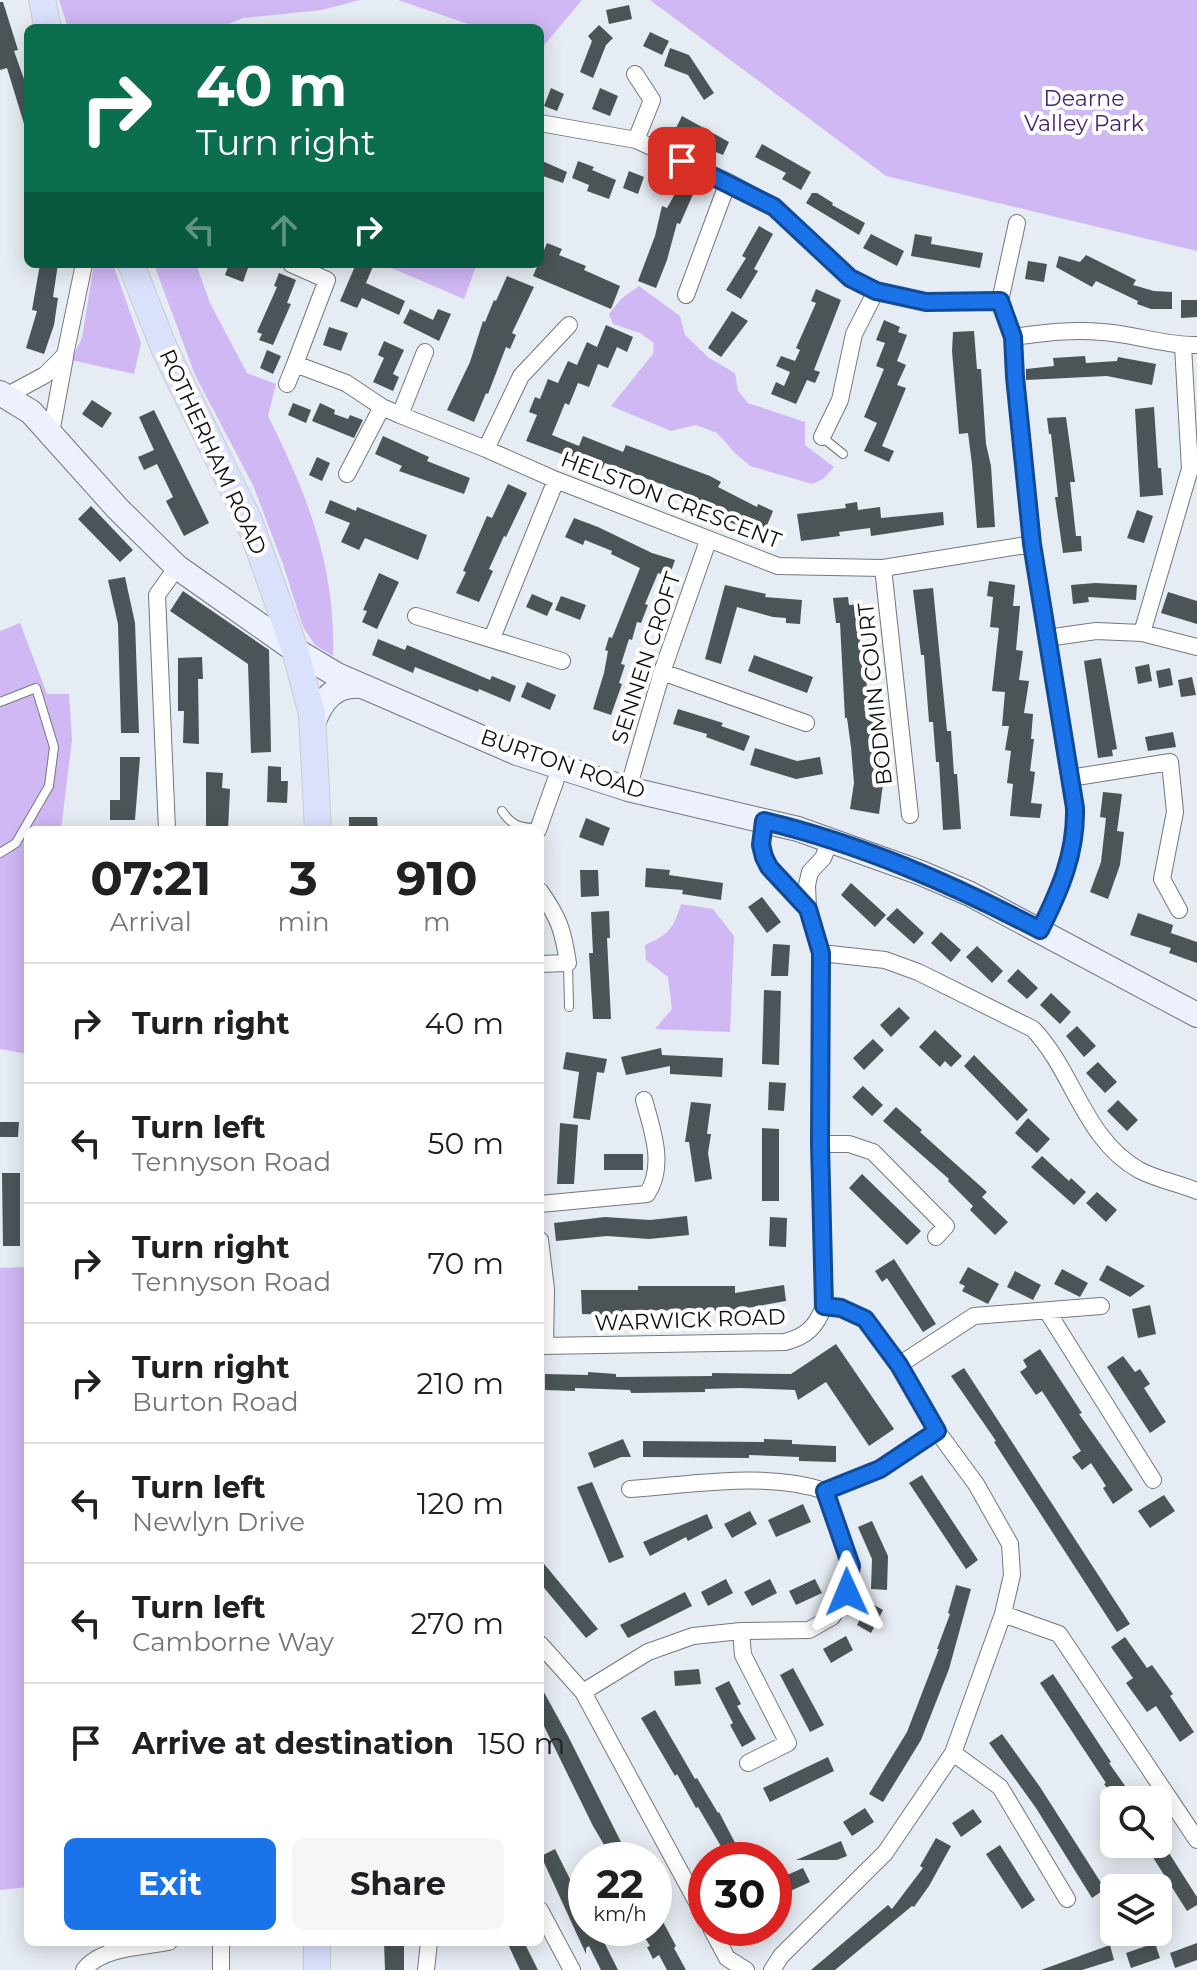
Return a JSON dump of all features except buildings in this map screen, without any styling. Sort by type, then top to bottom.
[{"type":"main road","points":[[42,0],[47,24]]},
{"type":"main road","name":"ROTHERHAM ROAD","points":[[133,268],[164,348],[249,521],[295,650],[313,724],[318,826]]},
{"type":"main road","points":[[317,1946],[317,1970]]},
{"type":"street","points":[[635,74],[652,100],[636,140]]},
{"type":"street","points":[[544,124],[636,140],[728,182],[774,207],[850,278],[876,291],[926,302],[1000,301]]},
{"type":"street","points":[[686,295],[728,182]]},
{"type":"street","points":[[1017,223],[1000,301],[1013,337],[1032,544],[1075,808],[1073,850],[1058,894],[1040,930]]},
{"type":"street","points":[[51,433],[83,268]]},
{"type":"street","points":[[287,384],[331,273],[309,268]]},
{"type":"street","points":[[822,437],[840,400],[854,334],[876,291]]},
{"type":"street","points":[[486,449],[521,376],[569,325]]},
{"type":"street","points":[[1013,337],[1055,331],[1100,331],[1190,345],[1193,468],[1142,633]]},
{"type":"street","points":[[400,415],[425,352]]},
{"type":"street","points":[[3,394],[45,375],[65,355]]},
{"type":"street","name":"HELSTON CRESCENT","points":[[295,364],[346,383],[400,415],[708,541],[778,566],[883,568],[1032,544]]},
{"type":"street","name":"BURTON ROAD","points":[[3,394],[31,412],[118,509],[177,567],[330,671],[517,753],[560,768],[628,789],[831,839],[921,873],[1040,930],[1197,1015]]},
{"type":"street","points":[[347,474],[382,407]]},
{"type":"street","points":[[492,638],[556,480]]},
{"type":"street","name":"SENNEN CROFT","points":[[628,789],[662,672],[708,541]]},
{"type":"street","points":[[167,826],[157,595],[177,567]]},
{"type":"street","name":"BODMIN COURT","points":[[883,568],[910,815]]},
{"type":"street","points":[[416,616],[562,661]]},
{"type":"street","points":[[1047,638],[1096,631],[1142,633],[1197,647]]},
{"type":"street","points":[[662,672],[806,723]]},
{"type":"street","points":[[313,724],[321,703],[334,691],[352,685],[364,687]]},
{"type":"street","points":[[1070,778],[1170,762],[1175,812],[1162,879],[1179,910]]},
{"type":"street","points":[[539,826],[560,768]]},
{"type":"street","points":[[764,821],[761,845],[769,867],[808,909]]},
{"type":"street","points":[[772,1970],[781,1956],[885,1853],[953,1753],[1003,1614],[1012,1575],[1010,1544],[976,1484],[937,1431],[899,1365],[865,1319],[841,1308],[824,1306],[820,1144],[821,953],[808,909],[807,885],[810,872],[823,858],[831,839]]},
{"type":"street","points":[[544,898],[564,931],[568,963],[544,964]]},
{"type":"street","points":[[821,953],[885,960],[918,972],[1033,1029],[1052,1052],[1083,1113],[1116,1152],[1155,1178],[1197,1191]]},
{"type":"street","points":[[544,1204],[647,1194],[656,1172],[655,1140],[644,1100]]},
{"type":"street","points":[[820,1144],[849,1144],[873,1152],[946,1226],[936,1237]]},
{"type":"street","points":[[544,1273],[544,1318]]},
{"type":"street","name":"WARWICK ROAD","points":[[544,1346],[785,1342],[803,1337],[817,1322],[824,1306]]},
{"type":"street","points":[[899,1365],[974,1316],[1101,1306]]},
{"type":"street","points":[[1047,1311],[1153,1480]]},
{"type":"street","points":[[630,1489],[761,1481],[807,1485],[825,1491],[880,1469],[937,1431]]},
{"type":"street","points":[[583,1692],[648,1652],[693,1636],[741,1631],[809,1630],[832,1617],[847,1592],[851,1566],[825,1491]]},
{"type":"street","points":[[1003,1614],[1059,1634],[1197,1840]]},
{"type":"street","points":[[741,1631],[743,1655],[788,1743],[748,1763]]},
{"type":"street","points":[[544,1648],[583,1692],[688,1886]]},
{"type":"street","points":[[953,1753],[1000,1787],[1067,1899]]},
{"type":"street","points":[[544,1918],[572,1970]]},
{"type":"street","points":[[84,1970],[102,1956],[150,1946]]},
{"type":"street","points":[[221,1946],[221,1970]]},
{"type":"street","points":[[426,1970],[429,1946]]},
{"type":"street","points":[[721,1946],[727,1958],[746,1970]]},
{"type":"lane","points":[[822,437],[843,454]]},
{"type":"lane","points":[[0,702],[36,688],[54,747],[49,786],[26,826]]},
{"type":"lane","points":[[502,811],[515,826]]},
{"type":"lane","points":[[0,853],[16,843],[24,829]]},
{"type":"lane","points":[[568,963],[569,1007]]},
{"type":"green space","points":[[59,0],[360,0],[322,10],[243,18],[229,24],[67,24]]},
{"type":"green space","points":[[398,0],[582,0],[544,45],[544,24],[468,24]]},
{"type":"green space","name":"Dearne Valley Park","points":[[650,0],[1197,0],[1197,251],[886,176]]},
{"type":"green space","points":[[93,268],[114,268],[141,343],[134,374],[71,360],[82,338]]},
{"type":"green space","points":[[155,268],[197,268],[210,303],[247,373],[276,384],[268,416],[306,502],[324,561],[333,623],[333,656],[315,645],[303,627],[253,485],[195,375]]},
{"type":"green space","points":[[391,268],[476,268],[464,299]]},
{"type":"green space","points":[[639,286],[680,316],[685,335],[709,358],[735,373],[738,391],[748,403],[805,422],[805,445],[834,467],[823,479],[812,484],[750,466],[717,433],[696,425],[671,431],[611,406],[653,354],[654,343],[640,333],[613,324],[609,314],[622,298]]},
{"type":"green space","points":[[20,623],[47,694],[69,694],[72,739],[61,826],[24,826],[24,1053],[0,1049],[0,631]]},
{"type":"green space","points":[[681,904],[713,909],[734,936],[730,1032],[655,1029],[672,1009],[668,977],[646,960],[645,945],[669,930]]},
{"type":"green space","points":[[24,1267],[24,1887],[0,1890],[0,1268]]},
{"type":"route","points":[[682,161],[774,207],[850,278],[876,291],[926,302],[1000,301],[1013,337],[1032,544],[1075,808],[1073,850],[1058,894],[1040,930],[970,894],[831,839],[764,821],[761,831],[764,857],[769,867],[808,909],[821,953],[820,1144],[824,1306],[841,1308],[865,1319],[899,1365],[937,1431],[880,1469],[825,1491],[851,1566],[847,1592]]}]
